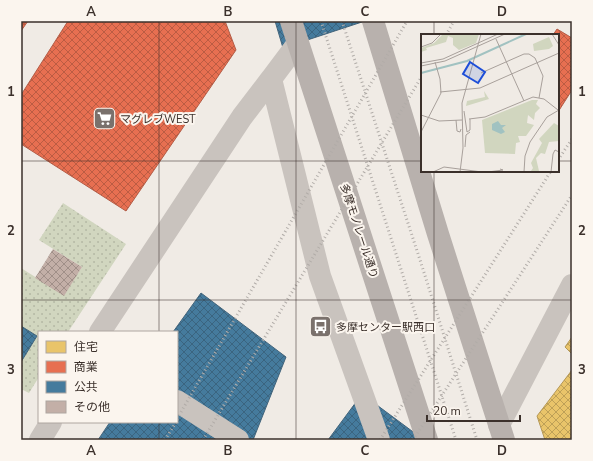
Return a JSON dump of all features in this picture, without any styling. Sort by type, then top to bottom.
[{"type":"main road","name":"多摩モノレール通り","points":[[291,21],[427,440]]},
{"type":"main road","points":[[373,21],[438,234],[502,433]]},
{"type":"street","points":[[101,331],[242,117],[298,43]]},
{"type":"street","points":[[271,79],[320,276],[379,440]]},
{"type":"street","points":[[502,433],[572,285]]},
{"type":"street","points":[[178,402],[238,440]]},
{"type":"street","points":[[40,440],[50,423]]},
{"type":"green space","points":[[63,203],[126,244],[69,331],[38,331],[38,379],[29,393],[21,389],[21,362],[37,336],[21,326],[21,268],[64,295],[82,267],[39,240]]},
{"type":"building: 住宅","points":[[572,337],[572,354],[565,347]]},
{"type":"building: 住宅","points":[[572,370],[572,440],[545,440],[537,416]]},
{"type":"building: 商業","points":[[21,21],[28,21],[21,31]]},
{"type":"building: 商業","name":"マグレブWEST","points":[[68,21],[225,21],[236,50],[126,211],[21,144],[21,95]]},
{"type":"building: 商業","points":[[557,29],[572,38],[572,90],[559,110],[559,34],[554,34]]},
{"type":"building: 公共","points":[[275,21],[365,21],[283,48]]},
{"type":"building: 公共","points":[[201,293],[286,357],[253,440],[98,440],[109,423],[178,423],[178,331],[174,331]]},
{"type":"building: 公共","points":[[21,326],[37,336],[21,362]]},
{"type":"building: 公共","points":[[362,394],[424,440],[328,440]]},
{"type":"building: その他","points":[[53,249],[82,267],[64,296],[35,278]]},
{"type":"railway","points":[[321,21],[456,440]]},
{"type":"railway","points":[[342,21],[477,440]]},
{"type":"railway","points":[[178,417],[407,21]]},
{"type":"railway","points":[[447,34],[454,21]]},
{"type":"railway","points":[[203,440],[421,78]]},
{"type":"railway","points":[[559,158],[572,139]]},
{"type":"railway","points":[[380,440],[550,172]]},
{"type":"railway","points":[[413,440],[572,195]]},
{"type":"railway","points":[[165,440],[175,423]]},
{"type":"place","name":"マグレブWEST","points":[[105,119]]},
{"type":"place","name":"多摩センター駅西口","points":[[320,327]]}]
